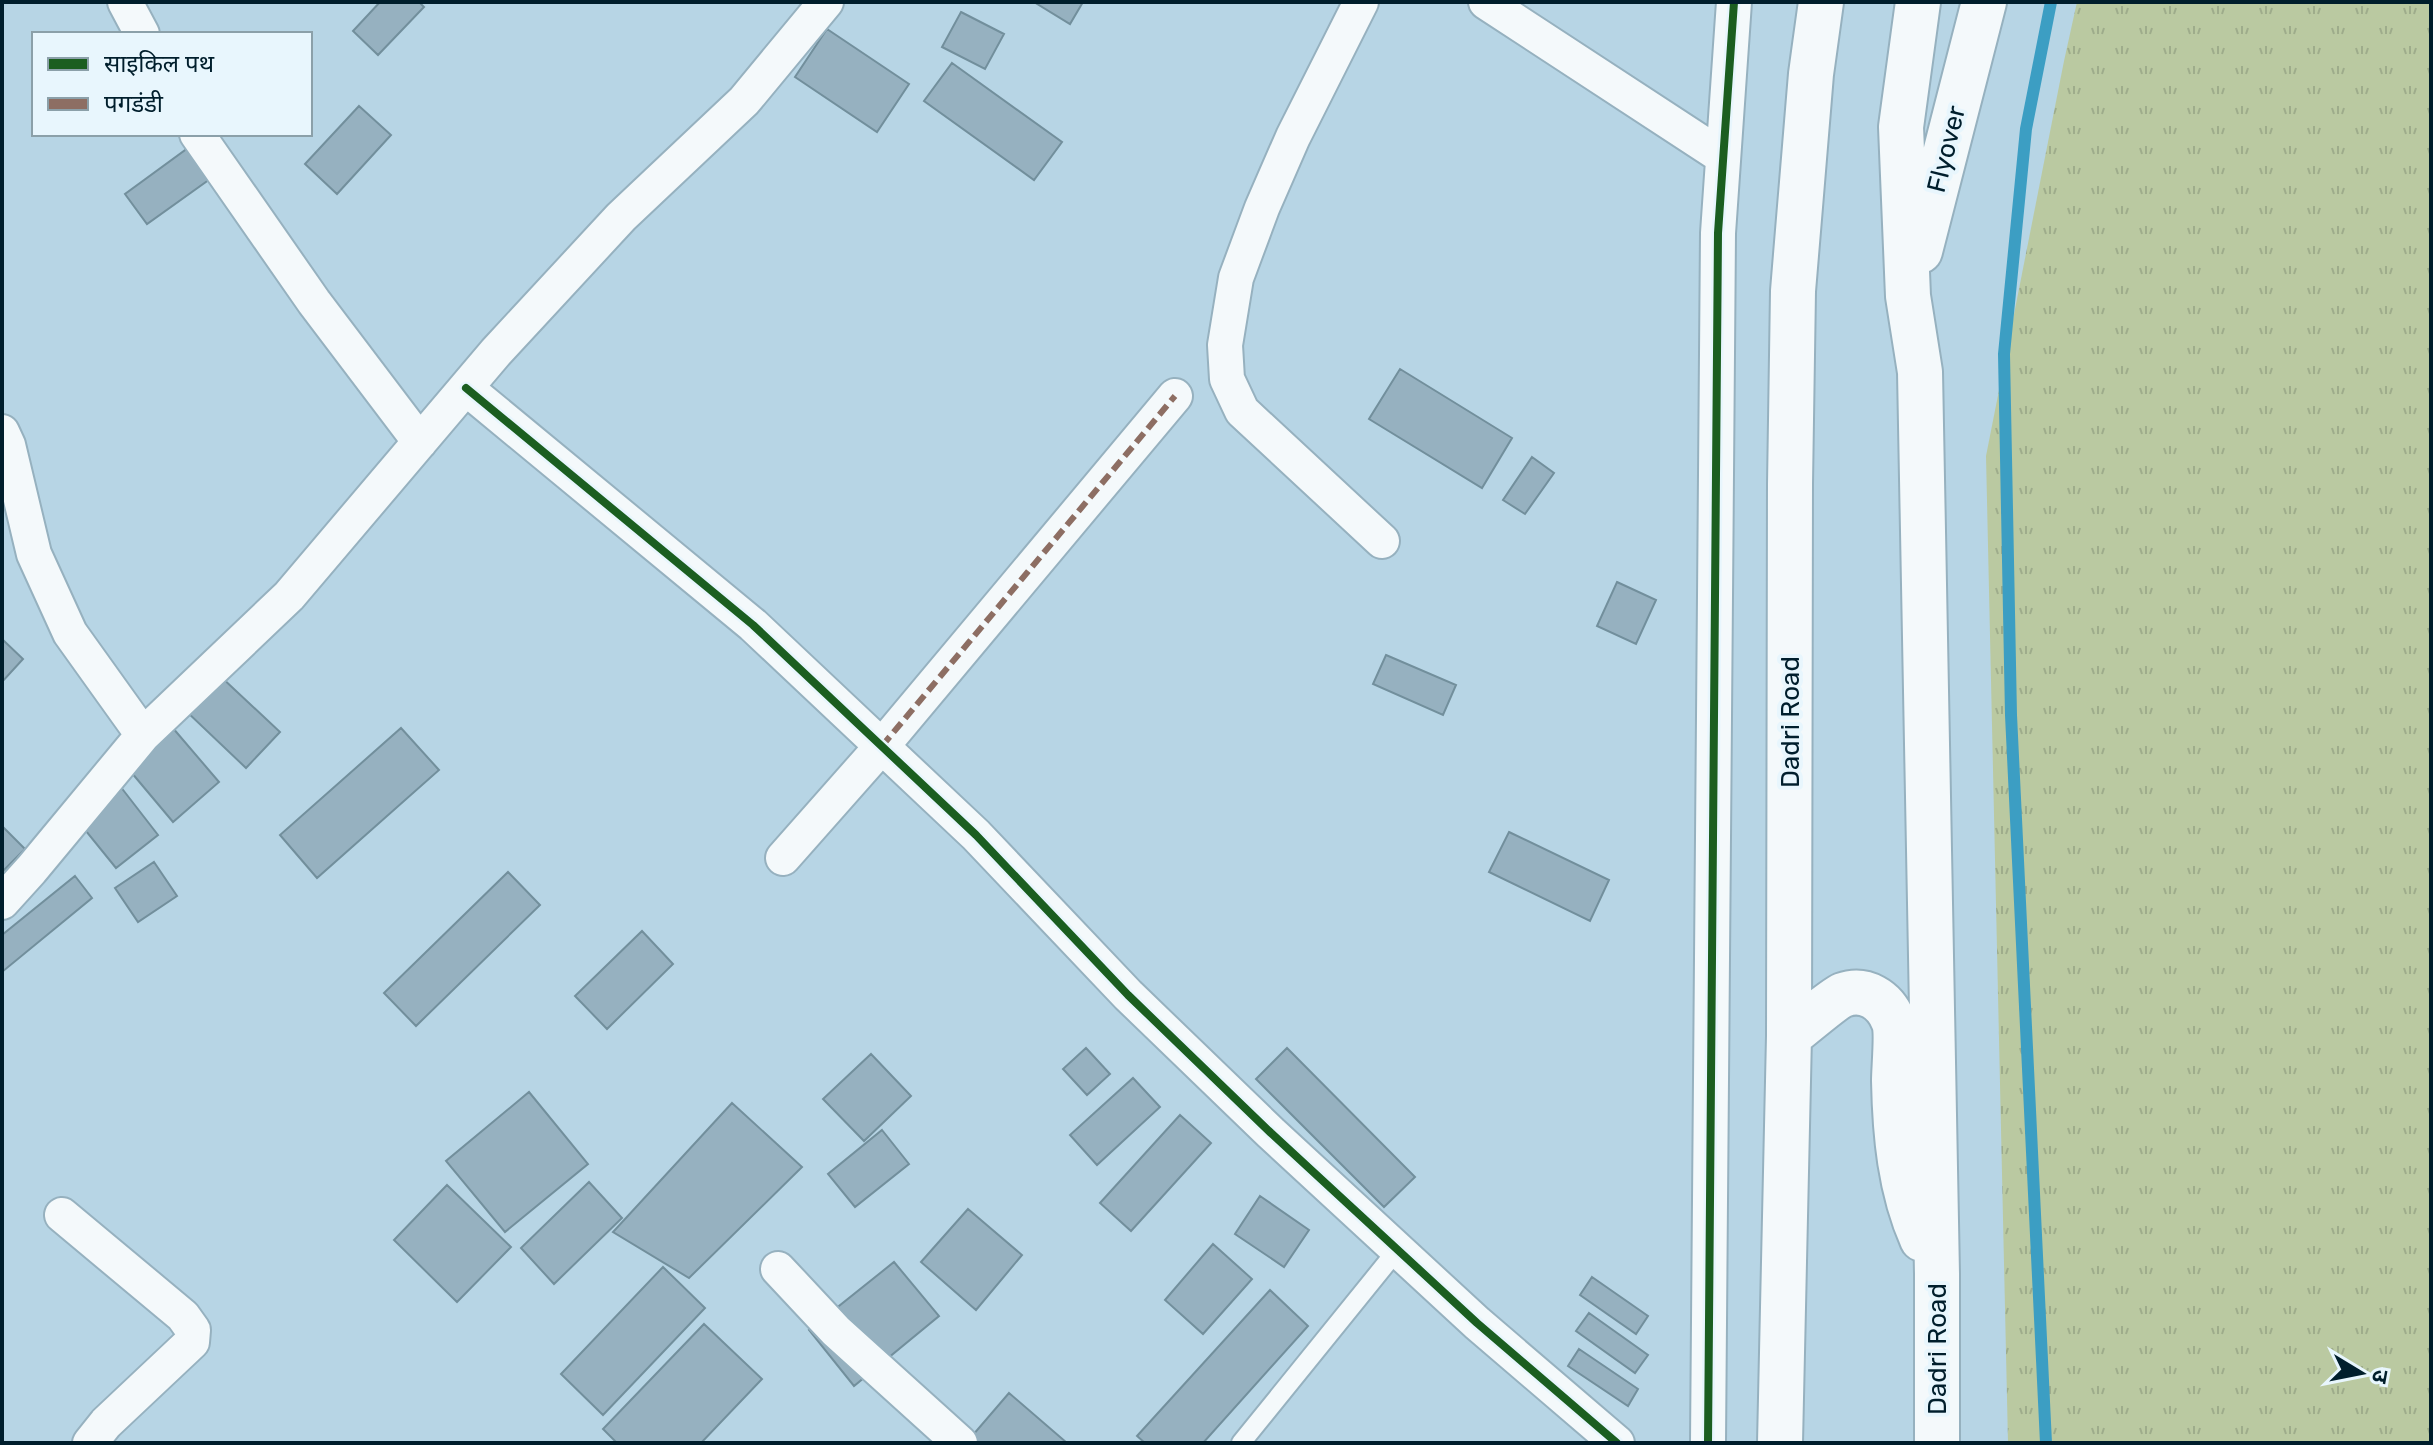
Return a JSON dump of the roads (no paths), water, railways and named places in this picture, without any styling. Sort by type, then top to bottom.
[{"type":"main road","name":"Dadri Road","points":[[1780,1443],[1789,1036],[1793,291],[1811,74],[1821,2]]},
{"type":"main road","name":"Dadri Road","points":[[1918,2],[1901,127],[1908,296],[1920,372],[1937,1274],[1937,1443]]},
{"type":"main road","name":"Flyover","points":[[1908,296],[1984,2]]},
{"type":"main road","points":[[1789,1036],[1843,995],[1866,993],[1881,1000],[1888,1011],[1894,1021],[1899,1161],[1913,1220],[1937,1274]]},
{"type":"street","points":[[125,2],[141,32]]},
{"type":"street","points":[[2,902],[143,735],[289,596],[496,352],[621,217],[744,101],[826,2]]},
{"type":"street","points":[[1361,2],[1293,137],[1262,208],[1236,278],[1225,345],[1227,379],[1242,411],[1382,541]]},
{"type":"street","points":[[1486,2],[1723,157]]},
{"type":"street","points":[[1708,1443],[1718,249],[1734,2]]},
{"type":"street","points":[[198,136],[314,302],[420,442]]},
{"type":"street","points":[[466,388],[753,625],[976,835],[1128,995],[1271,1133],[1477,1323],[1617,1443]]},
{"type":"street","points":[[783,858],[882,746],[1175,396]]},
{"type":"street","points":[[2,432],[8,445],[34,554],[70,633],[143,735]]},
{"type":"street","points":[[62,1215],[183,1316],[193,1330],[192,1342],[106,1423],[90,1443]]},
{"type":"street","points":[[778,1269],[836,1331],[960,1443]]},
{"type":"lane","points":[[1241,1443],[1398,1249]]},
{"type":"waterway","points":[[2046,1443],[2011,715],[2004,354],[2026,129],[2051,2]]}]
